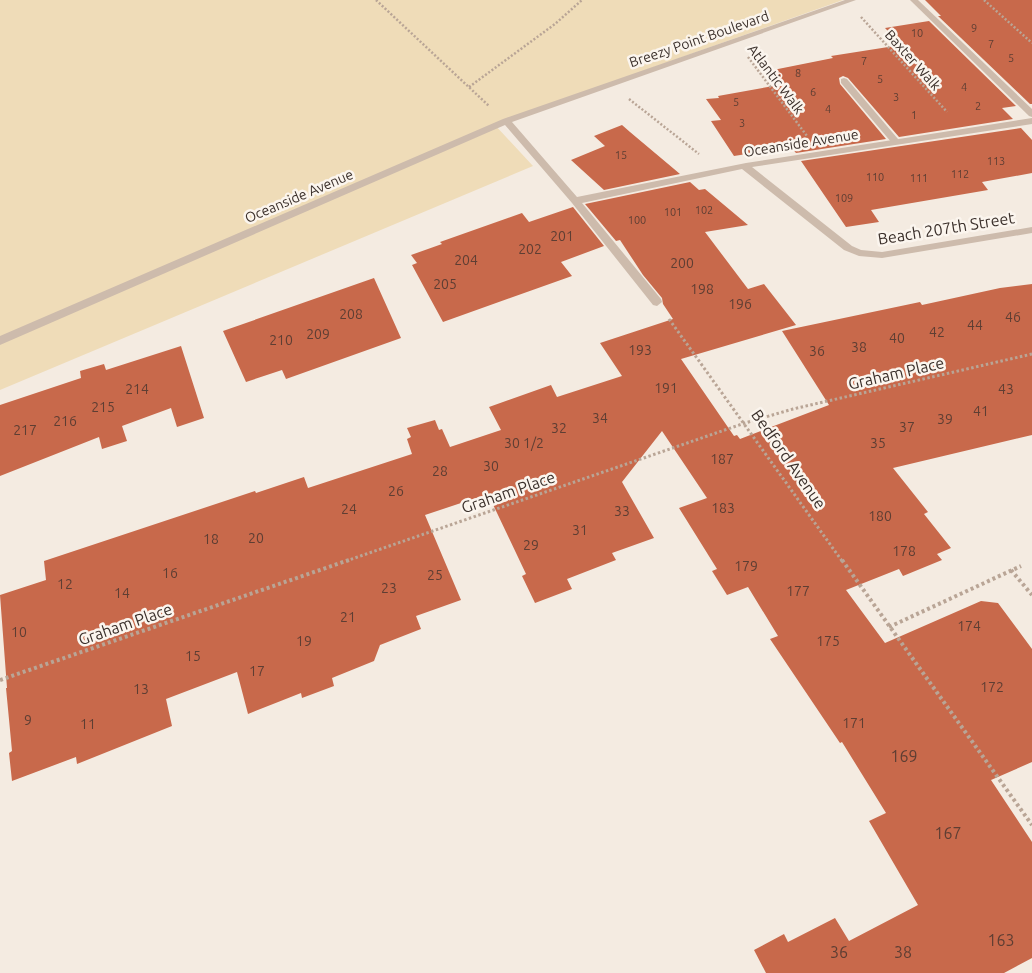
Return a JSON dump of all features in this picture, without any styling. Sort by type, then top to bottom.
[{"type":"street","points":[[914,0],[1032,114]]},
{"type":"street","name":"Breezy Point Boulevard","points":[[612,84],[849,1]]},
{"type":"street","points":[[844,81],[895,141]]},
{"type":"street","name":"Oceanside Avenue","points":[[0,341],[506,121],[612,84]]},
{"type":"street","points":[[506,121],[575,201],[657,302]]},
{"type":"street","name":"Oceanside Avenue","points":[[575,201],[642,184],[744,166],[1032,121]]},
{"type":"street","name":"Beach 207th Street","points":[[744,166],[848,248],[858,253],[882,255],[1032,230]]},
{"type":"path","points":[[376,0],[506,121]]},
{"type":"path","points":[[469,87],[554,24],[582,0]]},
{"type":"path","points":[[984,0],[1032,44]]},
{"type":"path","name":"Baxter Walk","points":[[849,1],[965,131]]},
{"type":"path","name":"Atlantic Walk","points":[[735,41],[820,153]]},
{"type":"path","points":[[612,84],[676,138],[722,170]]},
{"type":"path","name":"Bedford Avenue","points":[[657,302],[1032,826]]},
{"type":"path","name":"Graham Place","points":[[0,680],[745,423],[802,407],[1032,354]]},
{"type":"path","points":[[889,627],[1021,566]]},
{"type":"path","points":[[1011,570],[1032,594]]},
{"type":"sand","points":[[0,0],[843,0],[494,124],[533,166],[0,390]]},
{"type":"building","points":[[925,0],[1032,0],[1032,104],[938,16],[941,16]]},
{"type":"building","points":[[929,21],[1016,106],[1002,108],[1013,119],[899,137],[848,78],[843,76],[839,78],[840,84],[886,139],[796,153],[791,147],[734,156],[711,121],[721,120],[706,99],[785,84],[773,70],[833,58],[831,56],[901,45],[885,28]]},
{"type":"building","points":[[622,125],[680,174],[604,190],[571,160],[605,146],[594,136]]},
{"type":"building","points":[[1021,128],[1032,140],[1032,173],[982,182],[988,190],[871,210],[879,222],[846,227],[801,161]]},
{"type":"building","points":[[690,182],[699,190],[705,189],[748,225],[705,232],[748,289],[764,284],[796,325],[681,359],[734,436],[737,435],[740,439],[829,405],[782,331],[920,302],[922,305],[1000,288],[1032,284],[1032,435],[893,468],[928,512],[924,514],[951,548],[937,554],[942,560],[903,576],[899,569],[846,590],[885,643],[981,601],[998,603],[1032,649],[1032,762],[991,780],[1032,842],[1032,958],[1004,973],[766,973],[754,950],[784,934],[788,942],[835,918],[849,941],[918,905],[869,821],[886,813],[842,742],[840,743],[770,639],[778,636],[748,587],[727,595],[712,571],[717,569],[679,508],[707,498],[662,431],[622,482],[654,538],[612,553],[616,560],[567,579],[572,589],[535,603],[522,576],[526,574],[488,494],[425,515],[461,600],[416,616],[421,629],[380,645],[374,661],[332,678],[334,686],[302,698],[301,693],[248,714],[237,672],[166,699],[172,726],[77,764],[76,757],[12,781],[9,753],[12,751],[0,595],[46,580],[44,561],[255,491],[256,493],[304,477],[308,488],[412,454],[407,439],[411,437],[407,428],[435,420],[439,430],[442,429],[450,447],[501,430],[489,407],[551,385],[557,397],[622,376],[600,343],[673,319],[663,304],[662,298],[643,275],[620,240],[616,241],[585,204]]},
{"type":"building","points":[[573,207],[604,246],[561,262],[572,276],[443,322],[412,265],[417,263],[411,255],[442,244],[440,242],[522,213],[529,222]]},
{"type":"building","points":[[374,278],[401,338],[286,379],[282,370],[246,382],[223,331]]},
{"type":"building","points":[[181,346],[204,418],[177,427],[171,408],[122,426],[127,441],[102,449],[99,437],[0,476],[0,405],[81,378],[80,371],[104,364],[106,370]]}]
